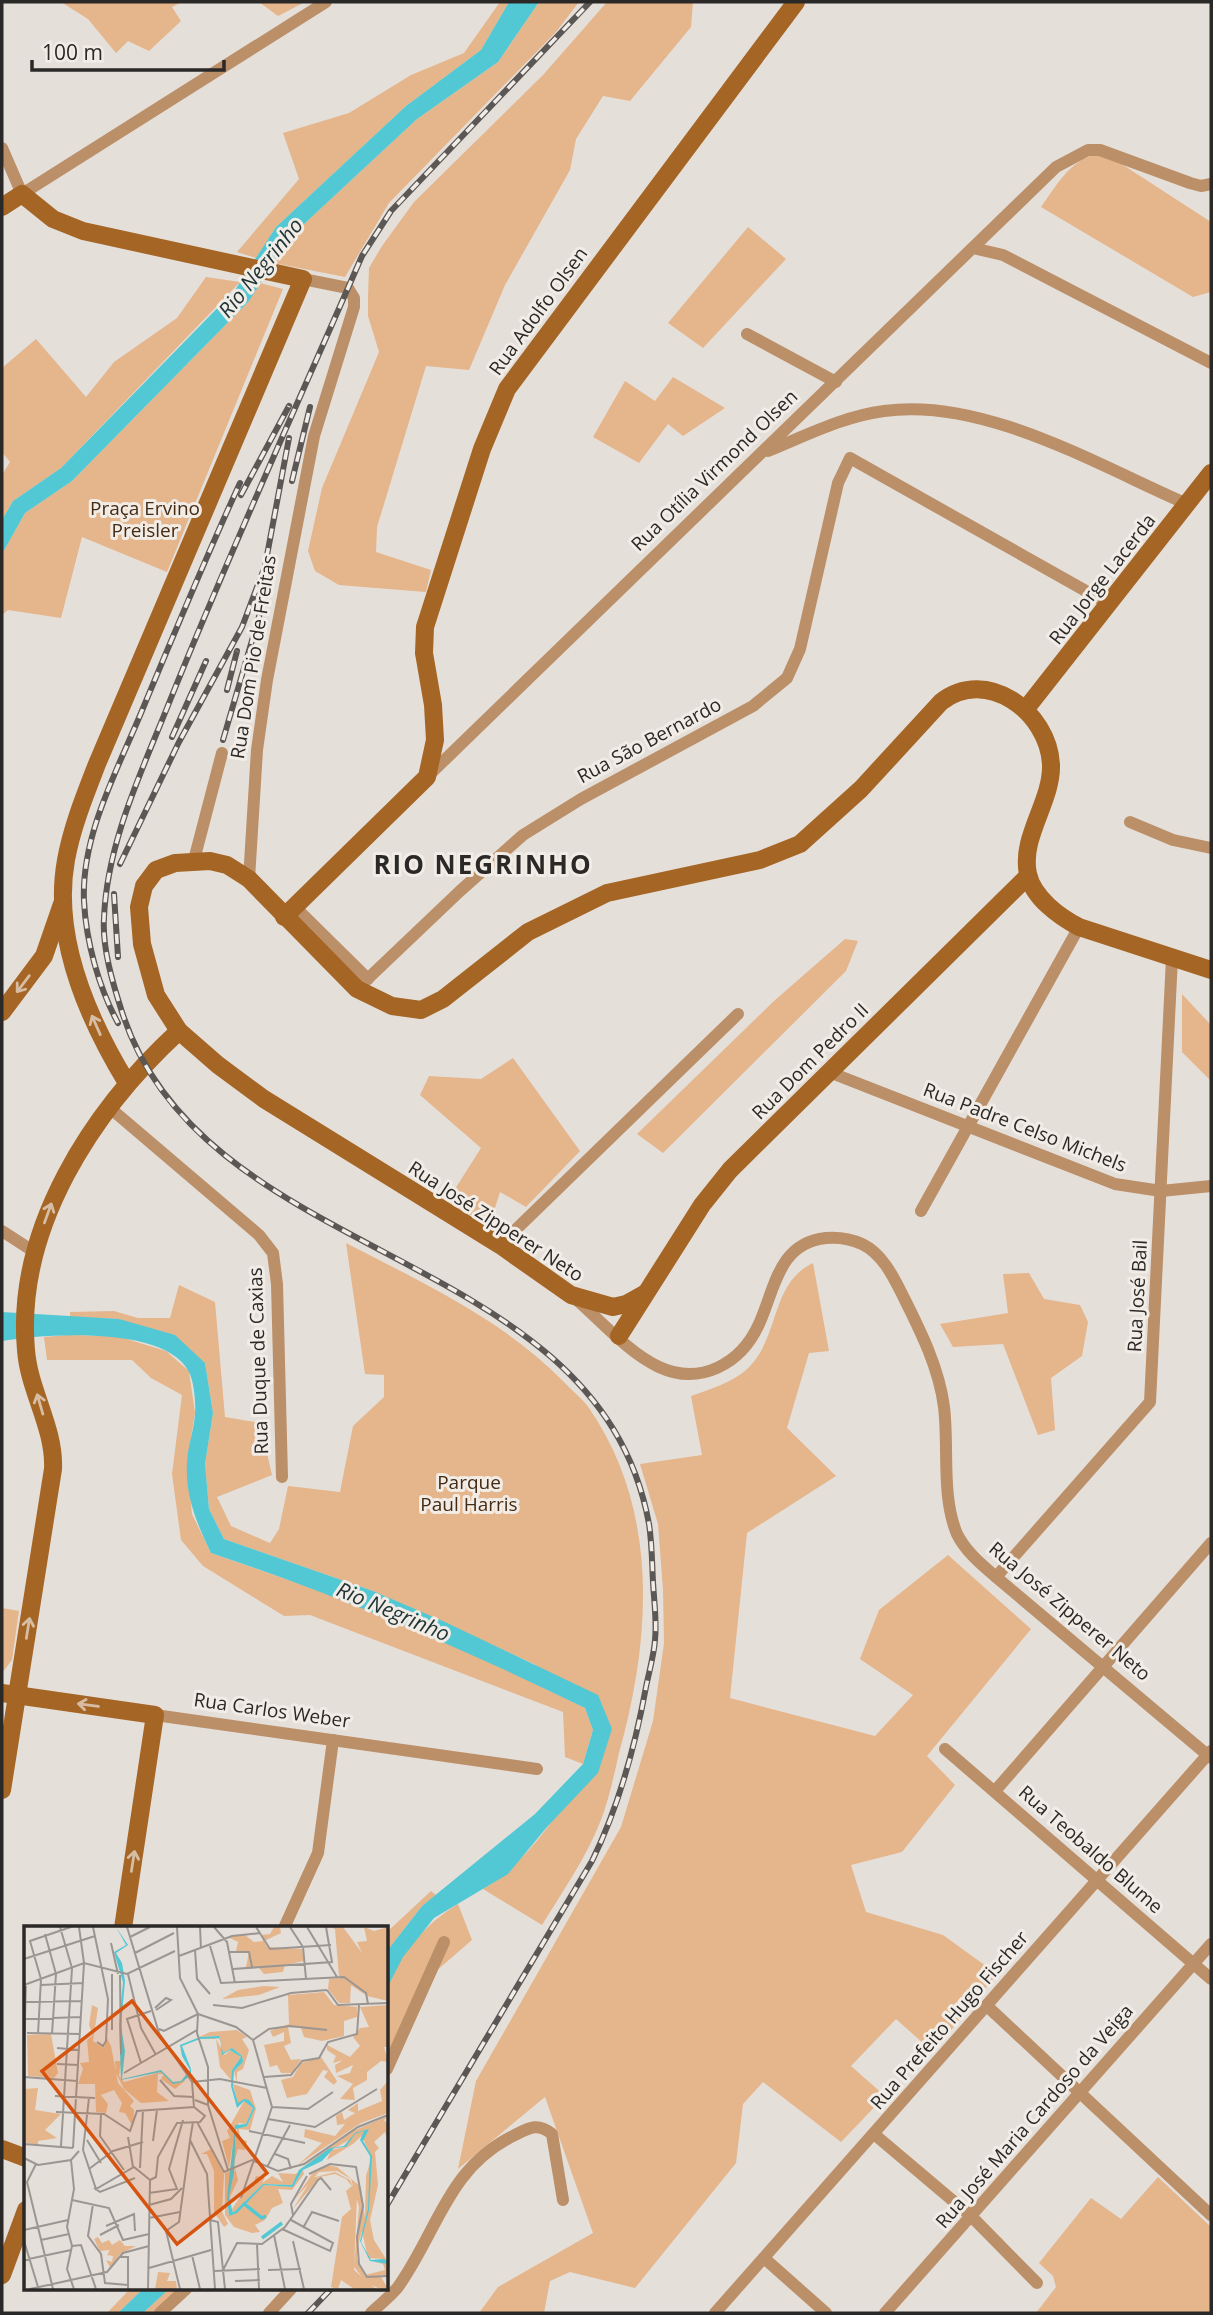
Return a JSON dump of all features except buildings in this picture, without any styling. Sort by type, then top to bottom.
[{"type":"main road","name":"Rua Adolfo Olsen","points":[[427,777],[435,740],[433,705],[424,653],[425,627],[499,404],[523,365],[795,2]]},
{"type":"main road","points":[[2,207],[22,194]]},
{"type":"main road","name":"Rua Dom Pio de Freitas","points":[[22,194],[53,219],[83,231],[303,279]]},
{"type":"main road","points":[[127,1083],[99,1032],[74,963],[63,901],[66,862],[86,790],[303,279]]},
{"type":"main road","name":"Rua Jorge Lacerda","points":[[1025,710],[1211,473]]},
{"type":"main road","points":[[249,879],[289,912],[363,984],[400,1008],[421,1010],[432,1007],[528,932],[607,893],[760,860],[800,844],[861,789],[928,714],[951,693],[981,688],[996,692],[1025,710],[1040,726],[1048,744],[1051,765],[1046,799],[1027,859],[1028,876],[1042,899],[1066,920],[1079,927],[1211,970]]},
{"type":"main road","name":"Rua Otília Virmond Olsen","points":[[289,912],[427,777]]},
{"type":"main road","name":"Rua José Zipperer Neto","points":[[249,879],[227,865],[194,860],[156,870],[144,886],[139,907],[147,969],[156,995],[180,1031],[243,1085],[500,1245],[571,1295]]},
{"type":"main road","name":"Rua Dom Pedro II","points":[[619,1336],[716,1186],[1028,876]]},
{"type":"main road","points":[[2,1012],[44,956],[63,901]]},
{"type":"main road","points":[[44,956],[58,956],[74,963]]},
{"type":"main road","points":[[2,1790],[9,1694],[54,1460],[26,1352],[26,1303],[36,1253],[57,1191],[110,1108],[127,1083],[180,1031]]},
{"type":"main road","points":[[571,1295],[612,1307],[626,1304],[644,1294]]},
{"type":"main road","name":"Rua Carlos Weber","points":[[9,1694],[155,1715]]},
{"type":"main road","points":[[123,1926],[155,1715]]},
{"type":"main road","points":[[2,2149],[24,2157]]},
{"type":"main road","points":[[2,2275],[24,2215]]},
{"type":"street","points":[[2,148],[22,194],[326,2]]},
{"type":"street","name":"Rua Otília Virmond Olsen","points":[[427,777],[1056,167],[1088,150],[1107,152],[1190,183],[1210,185]]},
{"type":"street","points":[[973,248],[1003,255],[1211,363]]},
{"type":"street","name":"Rua Dom Pio de Freitas","points":[[249,879],[257,750],[270,666],[314,436],[354,307],[354,298],[348,288],[303,279]]},
{"type":"street","points":[[747,334],[836,382]]},
{"type":"street","points":[[762,453],[863,415],[884,411],[938,411],[1010,428],[1187,504]]},
{"type":"street","name":"Rua São Bernardo","points":[[363,984],[523,835],[581,799],[753,706],[787,678],[800,649],[838,483],[850,458],[1109,604]]},
{"type":"street","points":[[194,860],[222,753]]},
{"type":"street","points":[[1130,822],[1173,840],[1211,848]]},
{"type":"street","points":[[921,1211],[1079,927]]},
{"type":"street","name":"Rua José Bail","points":[[996,1577],[1150,1402],[1172,958]]},
{"type":"street","points":[[500,1245],[738,1014]]},
{"type":"street","name":"Rua Padre Celso Michels","points":[[829,1072],[1115,1184],[1161,1191],[1211,1186]]},
{"type":"street","name":"Rua Duque de Caxias","points":[[110,1108],[259,1235],[273,1253],[282,1477]]},
{"type":"street","points":[[2,1231],[36,1253]]},
{"type":"street","name":"Rua José Zipperer Neto","points":[[571,1295],[658,1366],[680,1374],[704,1374],[727,1364],[747,1344],[759,1324],[774,1279],[793,1252],[821,1239],[839,1237],[863,1244],[880,1259],[894,1277],[927,1348],[943,1404],[953,1520],[964,1546],[996,1577],[1210,1755]]},
{"type":"street","points":[[995,1791],[1211,1543]]},
{"type":"street","name":"Rua Carlos Weber","points":[[155,1715],[537,1769]]},
{"type":"street","points":[[285,1926],[318,1853],[333,1740]]},
{"type":"street","name":"Rua Teobaldo Blume","points":[[945,1749],[1211,1979]]},
{"type":"street","name":"Rua Prefeito Hugo Fischer","points":[[715,2313],[1210,1755]]},
{"type":"street","points":[[388,2067],[444,1942]]},
{"type":"street","name":"Rua José Maria Cardoso da Veiga","points":[[885,2313],[1211,1944]]},
{"type":"street","points":[[987,2006],[1211,2215]]},
{"type":"street","points":[[371,2313],[396,2289],[425,2244],[447,2197],[487,2149],[532,2126],[542,2126],[552,2134],[563,2200]]},
{"type":"street","points":[[874,2134],[971,2216],[1037,2283]]},
{"type":"street","points":[[764,2258],[826,2313]]},
{"type":"street","points":[[160,2313],[185,2290]]},
{"type":"street","points":[[269,2313],[290,2290]]},
{"type":"green space","points":[[61,2],[182,2],[172,7],[181,21],[149,51],[128,41],[116,53],[88,19]]},
{"type":"green space","points":[[259,2],[305,2],[278,16]]},
{"type":"green space","points":[[500,2],[509,2],[481,50],[406,106],[276,227],[256,258],[237,252],[299,179],[283,133],[349,113],[411,75],[464,53]]},
{"type":"green space","points":[[539,2],[579,2],[556,32],[389,203],[345,277],[274,263],[289,238],[417,119],[498,62]]},
{"type":"green space","points":[[607,2],[693,2],[691,27],[630,101],[603,96],[576,139],[570,170],[505,285],[469,370],[426,366],[377,527],[376,552],[431,570],[426,592],[339,585],[315,571],[308,551],[322,488],[379,352],[368,316],[369,268],[414,202],[543,75]]},
{"type":"green space","points":[[1097,154],[1120,163],[1211,222],[1211,292],[1193,297],[1041,207],[1071,168]]},
{"type":"green space","points":[[748,227],[786,259],[703,348],[668,323]]},
{"type":"green space","points":[[206,277],[240,282],[61,468],[13,501],[2,520],[2,475],[10,462],[2,452],[2,368],[36,339],[86,397],[114,362],[177,318]]},
{"type":"green space","name":"Praça Ervino Preisler","points":[[260,283],[283,289],[167,572],[82,537],[61,618],[8,610],[2,615],[2,554],[25,513],[72,481],[249,301]]},
{"type":"green space","points":[[673,377],[725,408],[683,436],[668,424],[639,463],[593,437],[625,381],[655,401]]},
{"type":"green space","points":[[845,939],[858,941],[846,971],[663,1153],[637,1134],[774,1001]]},
{"type":"green space","points":[[1182,994],[1211,1025],[1211,1081],[1182,1052]]},
{"type":"green space","points":[[513,1058],[580,1151],[526,1207],[500,1192],[489,1227],[448,1200],[481,1148],[420,1095],[429,1076],[481,1079]]},
{"type":"green space","name":"Parque Paul Harris","points":[[346,1243],[460,1304],[514,1339],[539,1359],[589,1408],[612,1448],[628,1489],[638,1532],[643,1576],[638,1665],[630,1710],[601,1820],[581,1861],[542,1925],[483,1889],[504,1874],[540,1837],[612,1729],[534,1664],[373,1591],[224,1539],[209,1509],[205,1464],[213,1413],[205,1363],[119,1319],[70,1317],[70,1312],[114,1311],[138,1318],[170,1318],[179,1285],[215,1302],[225,1417],[260,1423],[272,1475],[217,1497],[231,1526],[270,1543],[279,1529],[288,1486],[340,1492],[353,1426],[384,1397],[384,1375],[365,1374]]},
{"type":"green space","points":[[813,1263],[829,1351],[809,1353],[787,1428],[836,1476],[747,1533],[730,1698],[875,1736],[913,1695],[860,1659],[879,1610],[948,1555],[1031,1629],[927,1756],[955,1785],[902,1852],[851,1865],[866,1912],[943,1935],[997,1974],[933,2052],[896,2019],[851,2066],[885,2096],[841,2142],[763,2082],[743,2104],[736,2163],[635,2288],[570,2272],[550,2281],[544,2313],[479,2313],[498,2287],[593,2233],[545,2097],[458,2169],[476,2081],[621,1827],[653,1721],[664,1643],[663,1590],[658,1524],[640,1464],[702,1455],[691,1396],[730,1381],[754,1362],[763,1347],[788,1285],[798,1273]]},
{"type":"green space","points":[[1029,1273],[1044,1299],[1080,1305],[1088,1322],[1082,1356],[1051,1378],[1055,1430],[1038,1435],[1003,1344],[953,1347],[940,1324],[1008,1313],[1003,1274]]},
{"type":"green space","points":[[117,1336],[166,1351],[189,1371],[195,1413],[187,1463],[192,1514],[211,1553],[366,1607],[438,1637],[585,1708],[593,1730],[583,1764],[565,1757],[563,1712],[310,1615],[284,1616],[203,1566],[181,1540],[172,1474],[182,1395],[151,1378],[132,1360],[47,1360],[44,1337]]},
{"type":"green space","points":[[2,1608],[19,1611],[12,1660],[2,1673]]},
{"type":"green space","points":[[431,1891],[436,1895],[422,1906],[388,1950],[388,1931]]},
{"type":"green space","points":[[458,1904],[472,1940],[428,1978],[388,2067],[388,1986],[407,1950],[447,1911]]},
{"type":"green space","points":[[1158,2177],[1211,2227],[1211,2313],[1036,2313],[1056,2287],[1053,2276],[1039,2263],[1091,2198],[1121,2219]]},
{"type":"green space","points":[[129,2290],[142,2290],[118,2313],[107,2313]]},
{"type":"green space","points":[[168,2290],[185,2290],[160,2313],[143,2313]]},
{"type":"water","name":"Rio Negrinho","points":[[509,2],[539,2],[498,62],[417,119],[289,238],[249,301],[72,481],[25,513],[2,554],[2,520],[13,501],[61,468],[235,290],[276,227],[406,106],[481,50]]},
{"type":"water","name":"Rio Negrinho","points":[[2,1312],[119,1319],[175,1335],[205,1363],[213,1413],[205,1464],[209,1509],[224,1539],[373,1591],[598,1695],[612,1729],[598,1773],[547,1827],[508,1874],[434,1918],[403,1957],[388,1986],[388,1950],[422,1906],[535,1814],[583,1764],[593,1730],[585,1708],[401,1624],[308,1587],[211,1553],[197,1520],[188,1486],[187,1462],[195,1410],[193,1387],[189,1372],[176,1357],[156,1346],[103,1336],[46,1336],[2,1341]]},
{"type":"water","points":[[142,2290],[168,2290],[143,2313],[118,2313]]},
{"type":"railway","points":[[388,2203],[592,1861],[610,1819],[631,1754],[656,1633],[649,1524],[615,1432],[557,1362],[481,1306],[311,1213],[232,1161],[166,1096],[122,1012],[109,966],[104,918],[119,833],[149,752],[217,587],[362,256],[391,211],[590,2]]},
{"type":"railway","points":[[241,495],[289,406]]},
{"type":"railway","points":[[292,481],[310,407]]},
{"type":"railway","points":[[120,864],[179,742],[242,627],[265,566],[289,438]]},
{"type":"railway","points":[[118,1023],[99,980],[87,932],[84,901],[88,852],[102,804],[240,483]]},
{"type":"railway","points":[[223,740],[274,565]]},
{"type":"railway","points":[[227,690],[237,651]]},
{"type":"railway","points":[[172,737],[206,661]]},
{"type":"railway","points":[[114,894],[118,957]]},
{"type":"railway","points":[[308,2313],[330,2290]]},
{"type":"district","name":"RIO NEGRINHO","points":[[483,865]]}]
